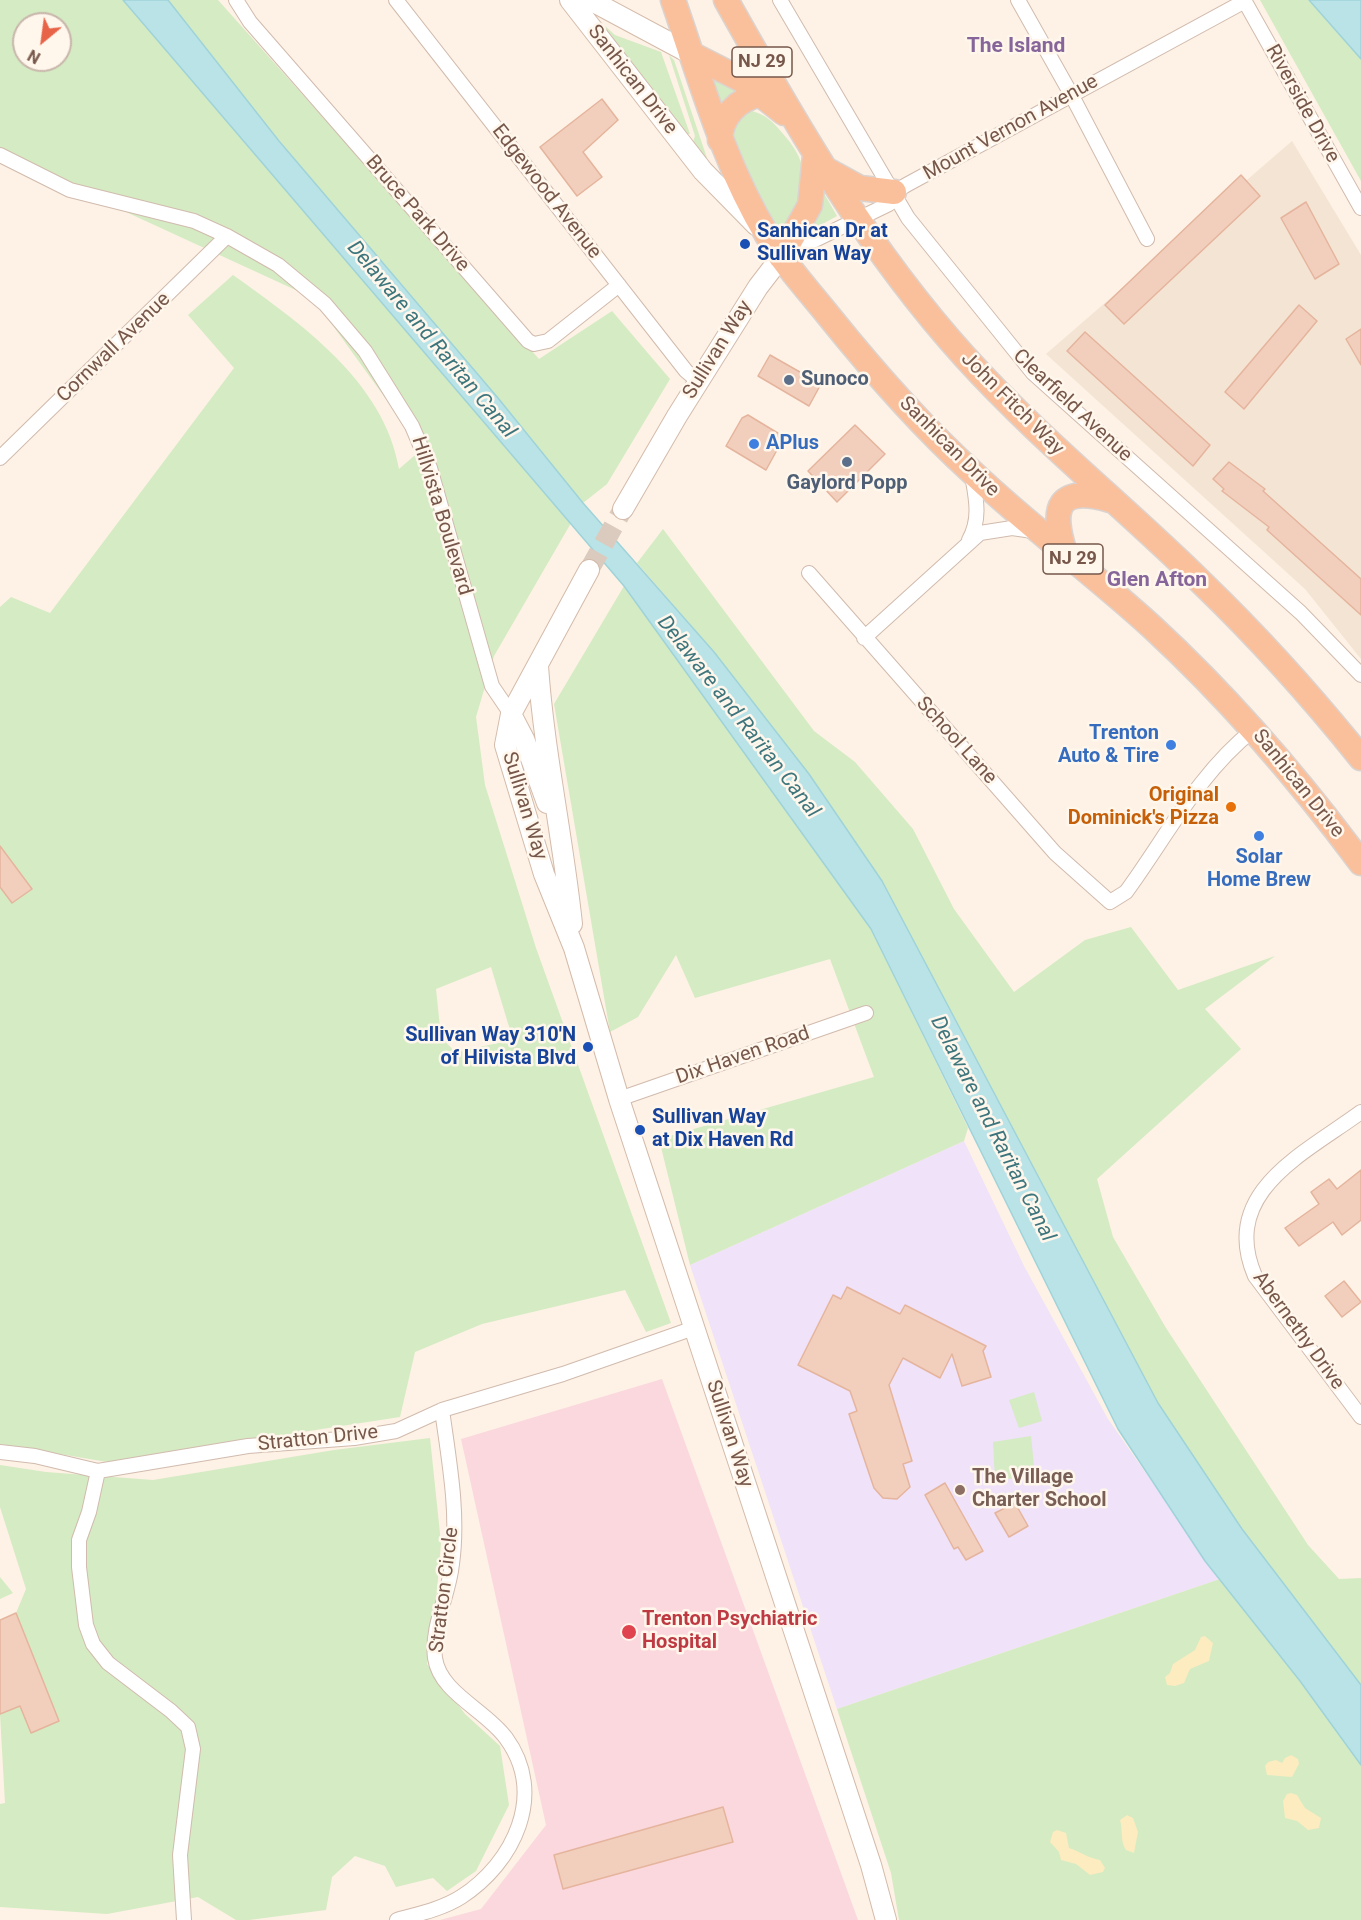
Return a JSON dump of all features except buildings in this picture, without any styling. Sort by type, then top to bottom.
[{"type":"highway","name":"NJ 29","points":[[673,0],[720,140],[741,188],[775,247]]},
{"type":"highway","name":"John Fitch Way","points":[[726,0],[819,161],[857,219],[919,302],[965,357],[1040,435],[1202,583],[1264,645],[1361,758]]},
{"type":"highway","points":[[691,54],[742,80],[797,124]]},
{"type":"highway","points":[[720,140],[721,129],[728,114],[748,97],[761,94]]},
{"type":"highway","points":[[775,247],[810,205],[819,161],[860,188],[894,192]]},
{"type":"highway","name":"Sanhican Drive","points":[[775,247],[873,369],[972,473],[1153,628],[1253,730],[1320,808],[1361,863]]},
{"type":"highway","points":[[1065,553],[1057,520],[1062,504],[1072,496],[1083,494],[1112,501]]},
{"type":"main road","name":"Sanhican Drive","points":[[570,0],[703,171],[775,247]]},
{"type":"main road","name":"Sanhican Drive","points":[[590,0],[691,54]]},
{"type":"main road","name":"Sullivan Way","points":[[623,509],[762,282],[775,247]]},
{"type":"main road","name":"Sullivan Way","points":[[589,570],[511,714],[505,745],[544,874],[574,948],[619,1099],[871,1865],[886,1920]]},
{"type":"main road","name":"Sullivan Way","points":[[538,666],[544,738],[560,834],[574,948]]},
{"type":"main road","points":[[511,714],[524,739],[540,787],[560,834]]},
{"type":"street","name":"Bruce Park Drive","points":[[236,0],[250,22],[528,341],[534,344],[548,341],[619,285]]},
{"type":"street","name":"Edgewood Avenue","points":[[396,0],[686,371],[699,382]]},
{"type":"street","name":"Clearfield Avenue","points":[[780,0],[915,227],[1033,373],[1301,613],[1361,675]]},
{"type":"street","points":[[1018,0],[1071,94],[1147,239]]},
{"type":"street","name":"Mount Vernon Avenue","points":[[775,247],[857,219],[889,204],[894,192],[1245,1]]},
{"type":"street","name":"Riverside Drive","points":[[1245,1],[1361,208]]},
{"type":"street","name":"Hillvista Boulevard","points":[[0,155],[70,190],[194,221],[227,236],[278,265],[326,304],[365,351],[395,394],[412,426],[430,468],[492,686],[511,714]]},
{"type":"street","name":"Cornwall Avenue","points":[[0,458],[227,236]]},
{"type":"street","points":[[969,540],[976,528],[977,514],[972,473]]},
{"type":"street","points":[[864,638],[980,532],[1012,528],[1042,533]]},
{"type":"street","name":"School Lane","points":[[809,573],[1055,853],[1110,902],[1126,892],[1190,795],[1237,743],[1253,730]]},
{"type":"street","name":"Dix Haven Road","points":[[619,1099],[866,1013]]},
{"type":"street","name":"Abernethy Drive","points":[[1361,1112],[1271,1178],[1253,1202],[1247,1221],[1245,1239],[1247,1258],[1255,1276],[1361,1418]]},
{"type":"street","name":"Stratton Drive","points":[[0,1452],[35,1456],[98,1471],[248,1446],[354,1438],[396,1431],[442,1410],[568,1373],[694,1328]]},
{"type":"street","name":"Stratton Circle","points":[[397,1920],[435,1909],[459,1898],[484,1881],[513,1842],[524,1802],[522,1774],[507,1739],[488,1717],[446,1683],[437,1670],[435,1636],[452,1567],[455,1535],[442,1410]]},
{"type":"street","points":[[98,1471],[89,1512],[79,1540],[86,1625],[93,1644],[108,1664],[171,1711],[188,1727],[193,1749],[180,1855],[184,1920]]},
{"type":"shaded area","points":[[1292,141],[1361,255],[1361,659],[1305,589],[1046,354]]},
{"type":"shaded area","name":"The Village Charter School","points":[[964,1141],[1024,1266],[1108,1419],[1220,1579],[837,1709],[690,1265]]},
{"type":"shaded area","name":"Trenton Psychiatric Hospital","points":[[662,1379],[858,1920],[440,1920],[481,1909],[546,1825],[461,1439]]},
{"type":"green space","points":[[0,0],[123,0],[571,523],[494,656],[476,717],[485,785],[536,948],[671,1323],[646,1332],[625,1290],[482,1324],[415,1352],[400,1417],[107,1462],[0,1444],[0,887],[12,903],[32,889],[0,846],[0,607],[11,597],[50,613],[234,368],[188,315],[233,275],[311,334],[358,382],[376,408],[390,437],[399,469],[422,449],[313,298],[0,154]],"holes":[[[491,967],[513,1040],[455,1052],[441,1037],[436,989]]]},
{"type":"green space","points":[[168,0],[218,0],[539,359],[612,311],[670,379],[607,484],[583,503],[269,128]]},
{"type":"green space","points":[[1260,0],[1309,0],[1361,59],[1361,181]]},
{"type":"green space","points":[[595,17],[615,35],[661,52],[690,134],[687,134]]},
{"type":"green space","points":[[669,55],[674,60],[708,161],[693,142],[695,136]]},
{"type":"green space","points":[[710,76],[736,91],[720,106]]},
{"type":"green space","points":[[752,111],[773,123],[794,148],[801,161],[803,185],[800,197],[781,236],[757,198],[731,132],[742,115]]},
{"type":"green space","points":[[822,190],[837,216],[808,232],[821,208]]},
{"type":"green space","points":[[663,529],[814,731],[855,762],[913,829],[954,909],[1014,992],[1085,940],[1131,927],[1178,990],[1275,956],[1205,1009],[1241,1049],[1097,1179],[1113,1237],[1166,1328],[1308,1545],[1339,1579],[1361,1578],[1361,1685],[1242,1529],[1158,1403],[882,881],[809,774],[714,652],[637,563]]},
{"type":"green space","points":[[624,586],[871,929],[968,1128],[964,1141],[690,1265],[659,1139],[874,1077],[830,959],[695,998],[676,955],[638,1017],[610,1032],[554,704]]},
{"type":"green space","points":[[1034,1392],[1042,1421],[1019,1428],[1009,1400]]},
{"type":"green space","points":[[1031,1436],[1034,1466],[1031,1477],[995,1480],[993,1442]]},
{"type":"green space","points":[[430,1438],[441,1543],[436,1602],[427,1664],[465,1714],[500,1746],[509,1805],[476,1871],[447,1891],[433,1878],[396,1887],[385,1866],[355,1856],[332,1877],[326,1910],[249,1920],[236,1920],[198,1897],[107,1914],[0,1907],[0,1804],[5,1803],[0,1714],[20,1706],[31,1733],[59,1721],[16,1613],[26,1589],[0,1507],[0,1465],[46,1472],[153,1480],[334,1450]]},
{"type":"green space","points":[[0,1577],[13,1593],[0,1599]]},
{"type":"green space","points":[[1220,1579],[1300,1681],[1361,1765],[1361,1920],[899,1920],[891,1873],[837,1709]]},
{"type":"sand","points":[[1205,1636],[1213,1643],[1209,1661],[1190,1669],[1184,1683],[1175,1686],[1167,1685],[1165,1677],[1170,1673],[1173,1664],[1195,1650],[1201,1637]]},
{"type":"sand","points":[[1291,1755],[1298,1759],[1299,1764],[1292,1777],[1267,1775],[1265,1766],[1268,1762],[1276,1760],[1282,1763]]},
{"type":"sand","points":[[1287,1794],[1297,1795],[1305,1808],[1321,1818],[1319,1828],[1308,1830],[1297,1821],[1285,1818],[1283,1801]]},
{"type":"sand","points":[[1127,1815],[1133,1818],[1138,1832],[1134,1853],[1126,1850],[1122,1840],[1120,1820]]},
{"type":"sand","points":[[1057,1830],[1066,1833],[1069,1848],[1100,1860],[1105,1868],[1103,1872],[1090,1875],[1076,1864],[1061,1860],[1059,1852],[1050,1842],[1053,1832]]},
{"type":"water","name":"Delaware and Raritan Canal","points":[[123,0],[168,0],[279,141],[498,398],[583,503],[714,652],[809,774],[882,881],[1158,1403],[1242,1529],[1361,1685],[1361,1765],[1300,1681],[1205,1561],[1118,1429],[871,929],[624,586]]},
{"type":"water","points":[[1309,0],[1361,0],[1361,59]]},
{"type":"tunnel","points":[[589,570],[623,509]]},
{"type":"place","name":"Sanhican Dr at Sullivan Way","points":[[745,244]]},
{"type":"place","name":"Sunoco","points":[[789,380]]},
{"type":"place","name":"APlus","points":[[754,444]]},
{"type":"place","name":"Gaylord Popp","points":[[847,462]]},
{"type":"place","name":"Trenton Auto & Tire","points":[[1171,745]]},
{"type":"place","name":"Original Dominick's Pizza","points":[[1231,807]]},
{"type":"place","name":"Solar Home Brew","points":[[1259,836]]},
{"type":"place","name":"Sullivan Way 310'N of Hilvista Blvd","points":[[588,1047]]},
{"type":"place","name":"Sullivan Way at Dix Haven Rd","points":[[640,1130]]},
{"type":"place","name":"The Village Charter School","points":[[960,1490]]},
{"type":"place","name":"Trenton Psychiatric Hospital","points":[[629,1632]]},
{"type":"district","name":"The Island","points":[[1016,47]]},
{"type":"district","name":"Glen Afton","points":[[1157,581]]}]
